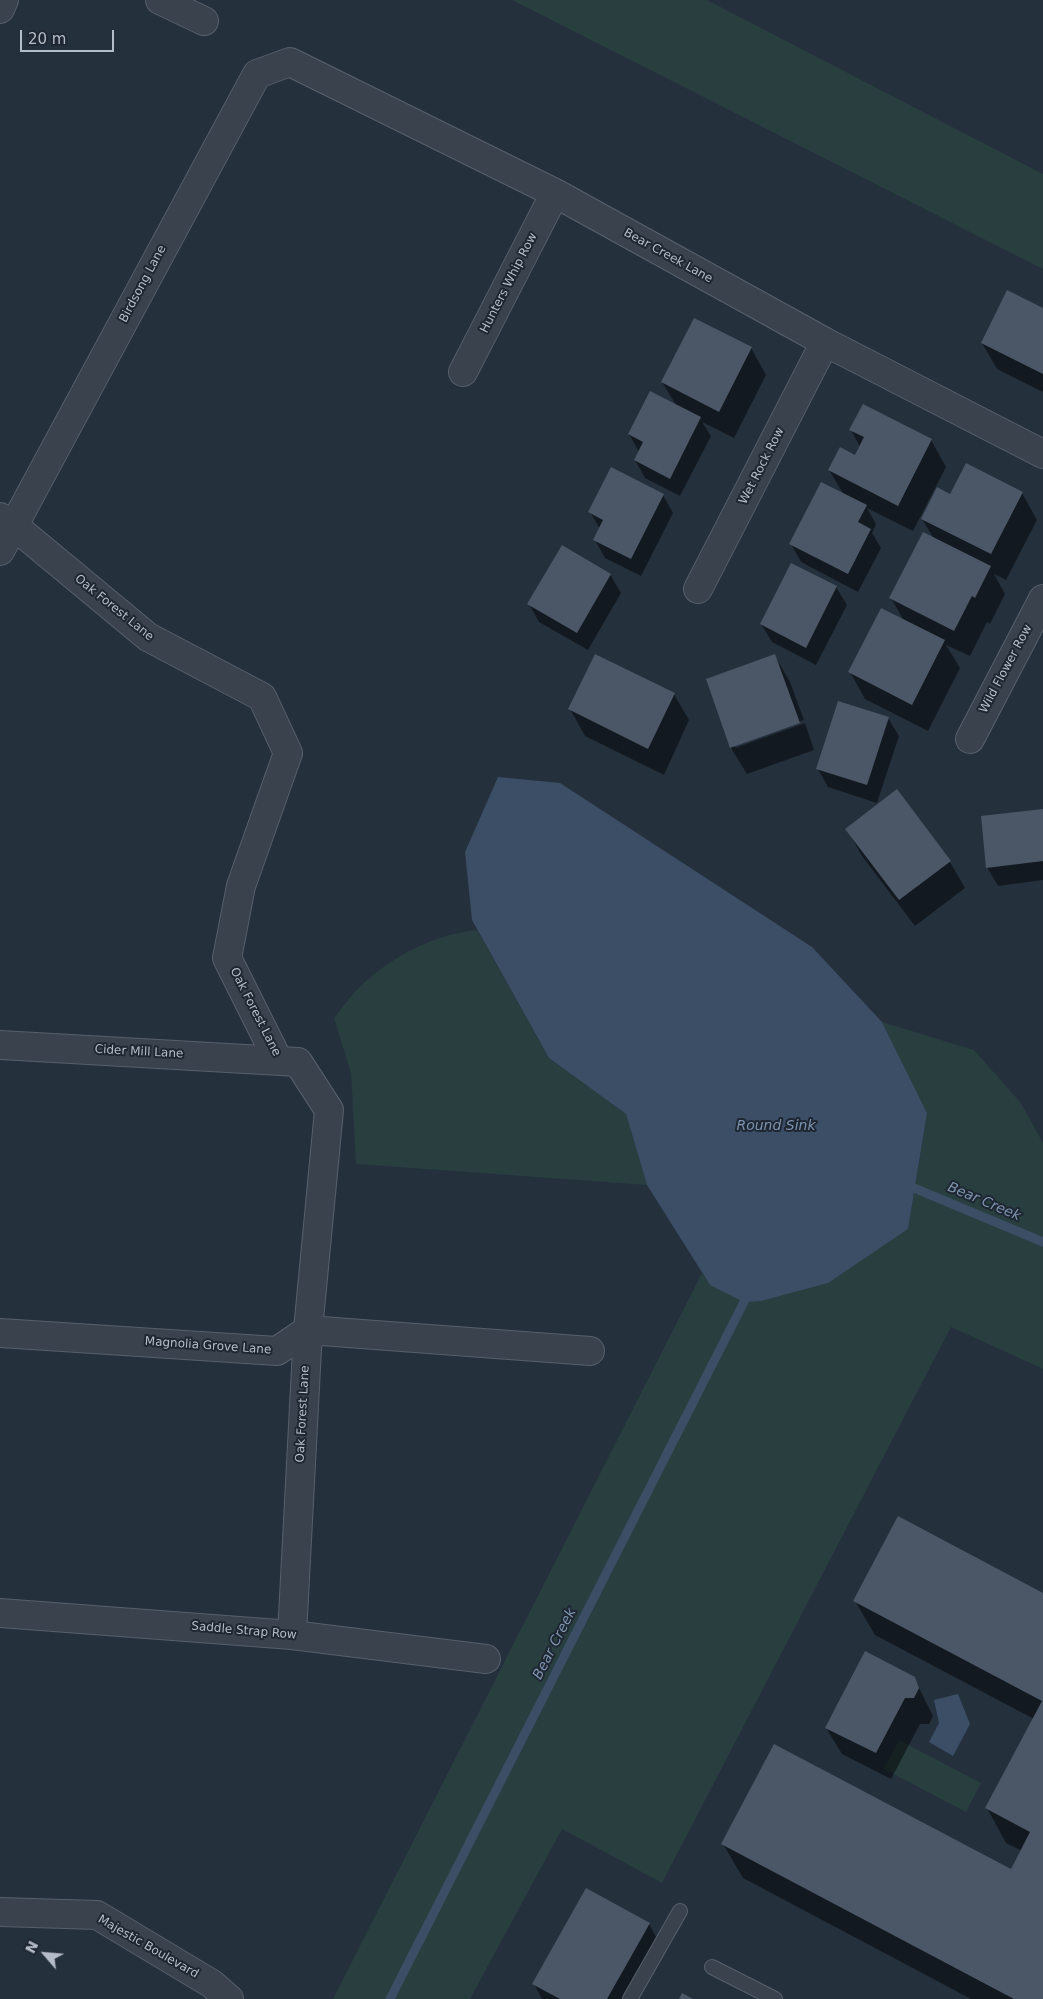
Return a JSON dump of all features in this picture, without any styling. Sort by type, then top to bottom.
[{"type":"street","points":[[0,9],[4,0]]},
{"type":"street","points":[[160,0],[204,21]]},
{"type":"street","name":"Bear Creek Lane","points":[[290,62],[555,193],[825,342],[1043,454]]},
{"type":"street","name":"Birdsong Lane","points":[[0,551],[7,521],[257,74],[290,62]]},
{"type":"street","name":"Hunters Whip Row","points":[[463,372],[555,193]]},
{"type":"street","name":"Wet Rock Row","points":[[698,589],[825,342]]},
{"type":"street","name":"Oak Forest Lane","points":[[7,521],[148,637],[262,697],[288,753],[241,886],[228,958],[278,1060],[298,1062],[328,1110],[308,1330],[292,1635]]},
{"type":"street","name":"Wild Flower Row","points":[[970,739],[1043,599]]},
{"type":"street","name":"Cider Mill Lane","points":[[0,1045],[278,1060]]},
{"type":"street","points":[[308,1330],[590,1351]]},
{"type":"street","name":"Magnolia Grove Lane","points":[[0,1332],[277,1351],[308,1330]]},
{"type":"street","name":"Saddle Strap Row","points":[[0,1613],[292,1635],[486,1659]]},
{"type":"street","name":"Majestic Boulevard","points":[[0,1912],[97,1915],[212,1984],[229,1999]]},
{"type":"lane","points":[[630,1999],[680,1911]]},
{"type":"lane","points":[[712,1967],[775,1999]]},
{"type":"green space","points":[[512,0],[707,0],[1043,174],[1043,269]]},
{"type":"green space","points":[[477,930],[549,1058],[626,1114],[647,1185],[356,1164],[351,1073],[334,1018],[360,987],[389,963],[402,955],[446,936]]},
{"type":"green space","points":[[882,1022],[974,1050],[1021,1103],[1043,1143],[1043,1369],[951,1327],[662,1883],[562,1829],[470,1999],[333,1999],[702,1273],[710,1285],[908,1229],[927,1113]]},
{"type":"green space","points":[[899,1740],[981,1783],[966,1812],[884,1769]]},
{"type":"water","name":"Round Sink","points":[[498,777],[560,783],[812,947],[882,1022],[927,1113],[908,1229],[828,1283],[761,1301],[744,1302],[710,1285],[647,1185],[626,1114],[549,1058],[472,920],[465,852]]},
{"type":"water","points":[[958,1694],[970,1724],[953,1756],[929,1742],[939,1723],[934,1700]]},
{"type":"building","points":[[1007,290],[1043,308],[1043,374],[981,343]]},
{"type":"building","points":[[694,318],[752,347],[719,412],[661,382]]},
{"type":"building","points":[[650,391],[701,417],[670,479],[634,460],[643,442],[628,434]]},
{"type":"building","points":[[863,404],[932,439],[898,506],[828,470],[840,447],[855,455],[864,437],[849,430]]},
{"type":"building","points":[[966,463],[1023,492],[991,554],[921,519],[937,487],[950,494]]},
{"type":"building","points":[[611,467],[664,494],[631,559],[593,540],[603,520],[588,512]]},
{"type":"building","points":[[821,482],[867,505],[858,522],[871,529],[848,574],[789,544]]},
{"type":"building","points":[[923,532],[991,566],[975,598],[972,596],[954,631],[889,598]]},
{"type":"building","points":[[562,545],[611,574],[577,633],[527,604]]},
{"type":"building","points":[[791,563],[837,586],[806,648],[760,624]]},
{"type":"building","points":[[881,608],[945,640],[912,705],[848,672]]},
{"type":"building","points":[[595,654],[675,693],[648,749],[568,709]]},
{"type":"building","points":[[775,654],[800,723],[730,748],[706,679]]},
{"type":"building","points":[[838,701],[889,717],[867,785],[816,769]]},
{"type":"building","points":[[897,789],[951,861],[899,900],[845,829]]},
{"type":"building","points":[[1043,809],[1043,861],[986,868],[981,816]]},
{"type":"building","points":[[898,1516],[1043,1593],[1043,1999],[1014,1999],[721,1844],[774,1744],[1011,1869],[1030,1832],[985,1808],[1042,1701],[853,1601]]},
{"type":"building","points":[[865,1651],[915,1677],[919,1688],[914,1698],[905,1698],[876,1753],[825,1728]]},
{"type":"building","points":[[586,1888],[650,1923],[607,1999],[560,1999],[532,1984]]},
{"type":"building","points":[[682,1993],[693,1999],[679,1999]]},
{"type":"waterway","name":"Bear Creek","points":[[914,1188],[1043,1242]]},
{"type":"waterway","name":"Bear Creek","points":[[390,1999],[744,1302]]}]
